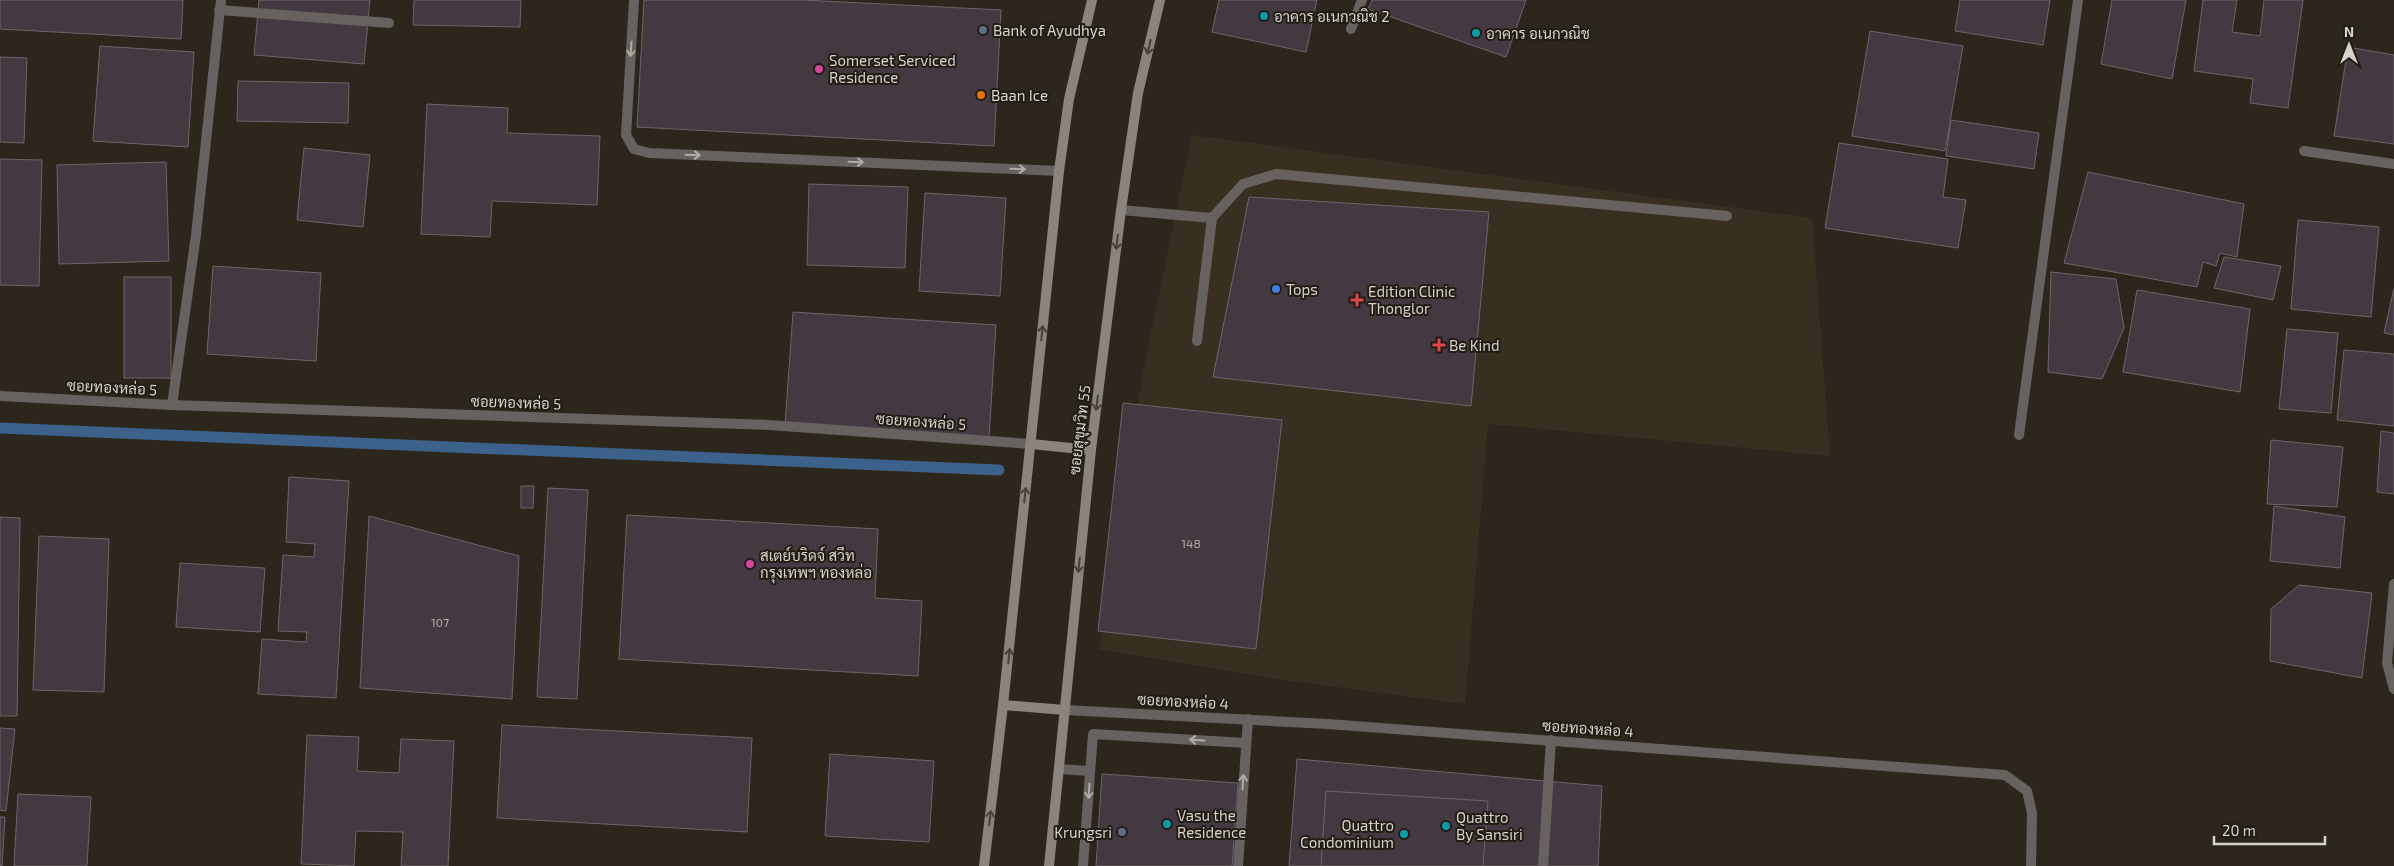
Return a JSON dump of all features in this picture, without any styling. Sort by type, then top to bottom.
[{"type":"main road","points":[[984,866],[1004,705],[1059,171],[1069,100],[1092,0]]},
{"type":"main road","name":"ซอยสุขุมวิท 55","points":[[1049,866],[1091,450],[1138,93],[1160,0]]},
{"type":"main road","points":[[1030,444],[1091,450]]},
{"type":"main road","points":[[1004,705],[1065,710]]},
{"type":"street","points":[[634,0],[626,135],[634,149],[649,153],[1059,171]]},
{"type":"street","points":[[1352,29],[1362,0]]},
{"type":"street","points":[[2019,435],[2078,0]]},
{"type":"street","points":[[172,405],[196,235],[220,5],[389,22]]},
{"type":"street","points":[[2304,151],[2394,164]]},
{"type":"street","points":[[1197,341],[1212,218],[1243,184],[1276,174],[1727,216]]},
{"type":"street","points":[[1122,210],[1212,218]]},
{"type":"street","name":"ซอยทองหล่อ 5","points":[[0,396],[172,405],[769,425],[1030,444]]},
{"type":"street","points":[[2394,584],[2386,663],[2394,690]]},
{"type":"street","name":"ซอยทองหล่อ 4","points":[[1065,710],[1248,719],[2005,775],[2027,791],[2032,813],[2031,866]]},
{"type":"street","points":[[1238,866],[1248,719]]},
{"type":"street","points":[[1084,866],[1093,734],[1246,743]]},
{"type":"street","points":[[1543,866],[1551,740]]},
{"type":"street","points":[[1059,769],[1090,771]]},
{"type":"shaded area","points":[[1192,135],[1812,218],[1830,456],[1488,424],[1465,704],[1284,680],[1099,649],[1144,367]]},
{"type":"building","points":[[0,0],[183,0],[181,39],[0,29]]},
{"type":"building","points":[[259,0],[370,0],[364,64],[254,55]]},
{"type":"building","points":[[414,0],[521,0],[520,27],[413,25]]},
{"type":"building","name":"Somerset Serviced Residence","points":[[644,0],[804,0],[1001,10],[994,146],[637,127]]},
{"type":"building","name":"อาคาร อเนกวณิช 2","points":[[1219,0],[1317,0],[1306,52],[1212,32]]},
{"type":"building","name":"อาคาร อเนกวณิช","points":[[1372,0],[1526,0],[1506,57],[1368,9]]},
{"type":"building","points":[[1960,0],[2050,0],[2043,45],[1955,31]]},
{"type":"building","points":[[2112,0],[2186,0],[2172,79],[2101,64]]},
{"type":"building","points":[[2203,0],[2237,0],[2232,32],[2260,36],[2264,0],[2303,0],[2288,108],[2250,103],[2253,79],[2194,71]]},
{"type":"building","points":[[1870,31],[1963,46],[1945,151],[1852,136]]},
{"type":"building","points":[[100,46],[194,52],[188,147],[93,141]]},
{"type":"building","points":[[2348,47],[2394,55],[2394,144],[2334,136]]},
{"type":"building","points":[[0,57],[27,58],[24,143],[0,142]]},
{"type":"building","points":[[238,81],[349,83],[348,123],[237,121]]},
{"type":"building","points":[[427,104],[508,108],[507,133],[600,136],[597,205],[492,201],[490,237],[421,234]]},
{"type":"building","points":[[1951,120],[2039,133],[2034,169],[1946,156]]},
{"type":"building","points":[[1839,143],[1948,159],[1943,197],[1966,200],[1958,248],[1825,228]]},
{"type":"building","points":[[304,148],[370,155],[363,227],[297,220]]},
{"type":"building","points":[[0,159],[42,160],[39,286],[0,285]]},
{"type":"building","points":[[166,162],[169,261],[59,264],[57,165]]},
{"type":"building","points":[[2088,172],[2244,204],[2237,257],[2220,253],[2216,266],[2203,262],[2197,287],[2064,263]]},
{"type":"building","points":[[809,184],[908,187],[905,268],[807,265]]},
{"type":"building","points":[[925,193],[1006,198],[1000,296],[919,291]]},
{"type":"building","points":[[1249,197],[1489,212],[1471,406],[1213,377]]},
{"type":"building","points":[[2298,220],[2379,227],[2371,317],[2291,309]]},
{"type":"building","points":[[2224,257],[2281,266],[2273,300],[2214,288]]},
{"type":"building","points":[[213,266],[321,273],[316,361],[207,354]]},
{"type":"building","points":[[2051,272],[2116,279],[2124,328],[2102,379],[2048,372]]},
{"type":"building","points":[[124,277],[171,277],[171,378],[124,378]]},
{"type":"building","points":[[2394,288],[2394,335],[2384,333]]},
{"type":"building","points":[[2137,290],[2250,309],[2240,392],[2123,372]]},
{"type":"building","points":[[793,312],[996,325],[989,438],[785,425]]},
{"type":"building","points":[[2287,329],[2338,333],[2331,413],[2279,409]]},
{"type":"building","points":[[2344,350],[2394,354],[2394,426],[2337,420]]},
{"type":"building","points":[[1123,403],[1282,420],[1256,649],[1098,631]]},
{"type":"building","points":[[2381,431],[2394,433],[2394,494],[2377,492]]},
{"type":"building","points":[[2271,440],[2343,447],[2337,507],[2267,504]]},
{"type":"building","points":[[289,477],[349,481],[336,698],[258,694],[262,639],[306,642],[307,632],[278,631],[283,555],[314,557],[315,544],[286,542]]},
{"type":"building","points":[[521,486],[534,486],[533,508],[521,508]]},
{"type":"building","points":[[548,488],[588,490],[577,699],[537,697]]},
{"type":"building","points":[[2274,506],[2345,517],[2340,568],[2270,561]]},
{"type":"building","name":"สเตย์บริดจ์ สวีท กรุงเทพฯ ทองหล่อ","points":[[627,515],[878,529],[875,598],[922,601],[918,676],[619,659]]},
{"type":"building","points":[[369,516],[519,556],[512,699],[360,688]]},
{"type":"building","points":[[0,517],[20,518],[17,716],[0,716]]},
{"type":"building","points":[[39,536],[109,539],[104,692],[33,690]]},
{"type":"building","points":[[180,563],[265,568],[260,632],[176,627]]},
{"type":"building","points":[[2299,585],[2372,593],[2362,678],[2270,661],[2271,609]]},
{"type":"building","points":[[502,725],[752,738],[747,832],[497,818]]},
{"type":"building","points":[[0,728],[15,729],[6,811],[0,810]]},
{"type":"building","points":[[307,735],[359,737],[357,771],[399,773],[401,739],[454,741],[448,866],[401,866],[403,832],[356,831],[354,866],[301,864]]},
{"type":"building","points":[[830,754],[934,761],[929,842],[825,836]]},
{"type":"building","name":"Quattro By Sansiri","points":[[1297,759],[1602,786],[1598,866],[1289,866]]},
{"type":"building","name":"Vasu the Residence","points":[[1102,774],[1238,783],[1232,866],[1096,866]]},
{"type":"building","name":"Quattro Condominium","points":[[1326,791],[1488,801],[1483,866],[1321,866]]},
{"type":"building","points":[[18,794],[91,797],[87,866],[14,866]]},
{"type":"building","points":[[0,817],[5,817],[2,866],[0,866]]},
{"type":"waterway","points":[[0,428],[999,470]]},
{"type":"place","name":"อาคาร อเนกวณิช 2","points":[[1264,16]]},
{"type":"place","name":"Bank of Ayudhya","points":[[983,30]]},
{"type":"place","name":"อาคาร อเนกวณิช","points":[[1476,33]]},
{"type":"place","name":"Somerset Serviced Residence","points":[[819,69]]},
{"type":"place","name":"Baan Ice","points":[[981,95]]},
{"type":"place","name":"Tops","points":[[1276,289]]},
{"type":"place","name":"Edition Clinic Thonglor","points":[[1357,300]]},
{"type":"place","name":"Be Kind","points":[[1439,345]]},
{"type":"place","name":"สเตย์บริดจ์ สวีท กรุงเทพฯ ทองหล่อ","points":[[750,564]]},
{"type":"place","name":"Vasu the Residence","points":[[1167,824]]},
{"type":"place","name":"Quattro By Sansiri","points":[[1446,826]]},
{"type":"place","name":"Krungsri","points":[[1122,832]]},
{"type":"place","name":"Quattro Condominium","points":[[1404,834]]}]
